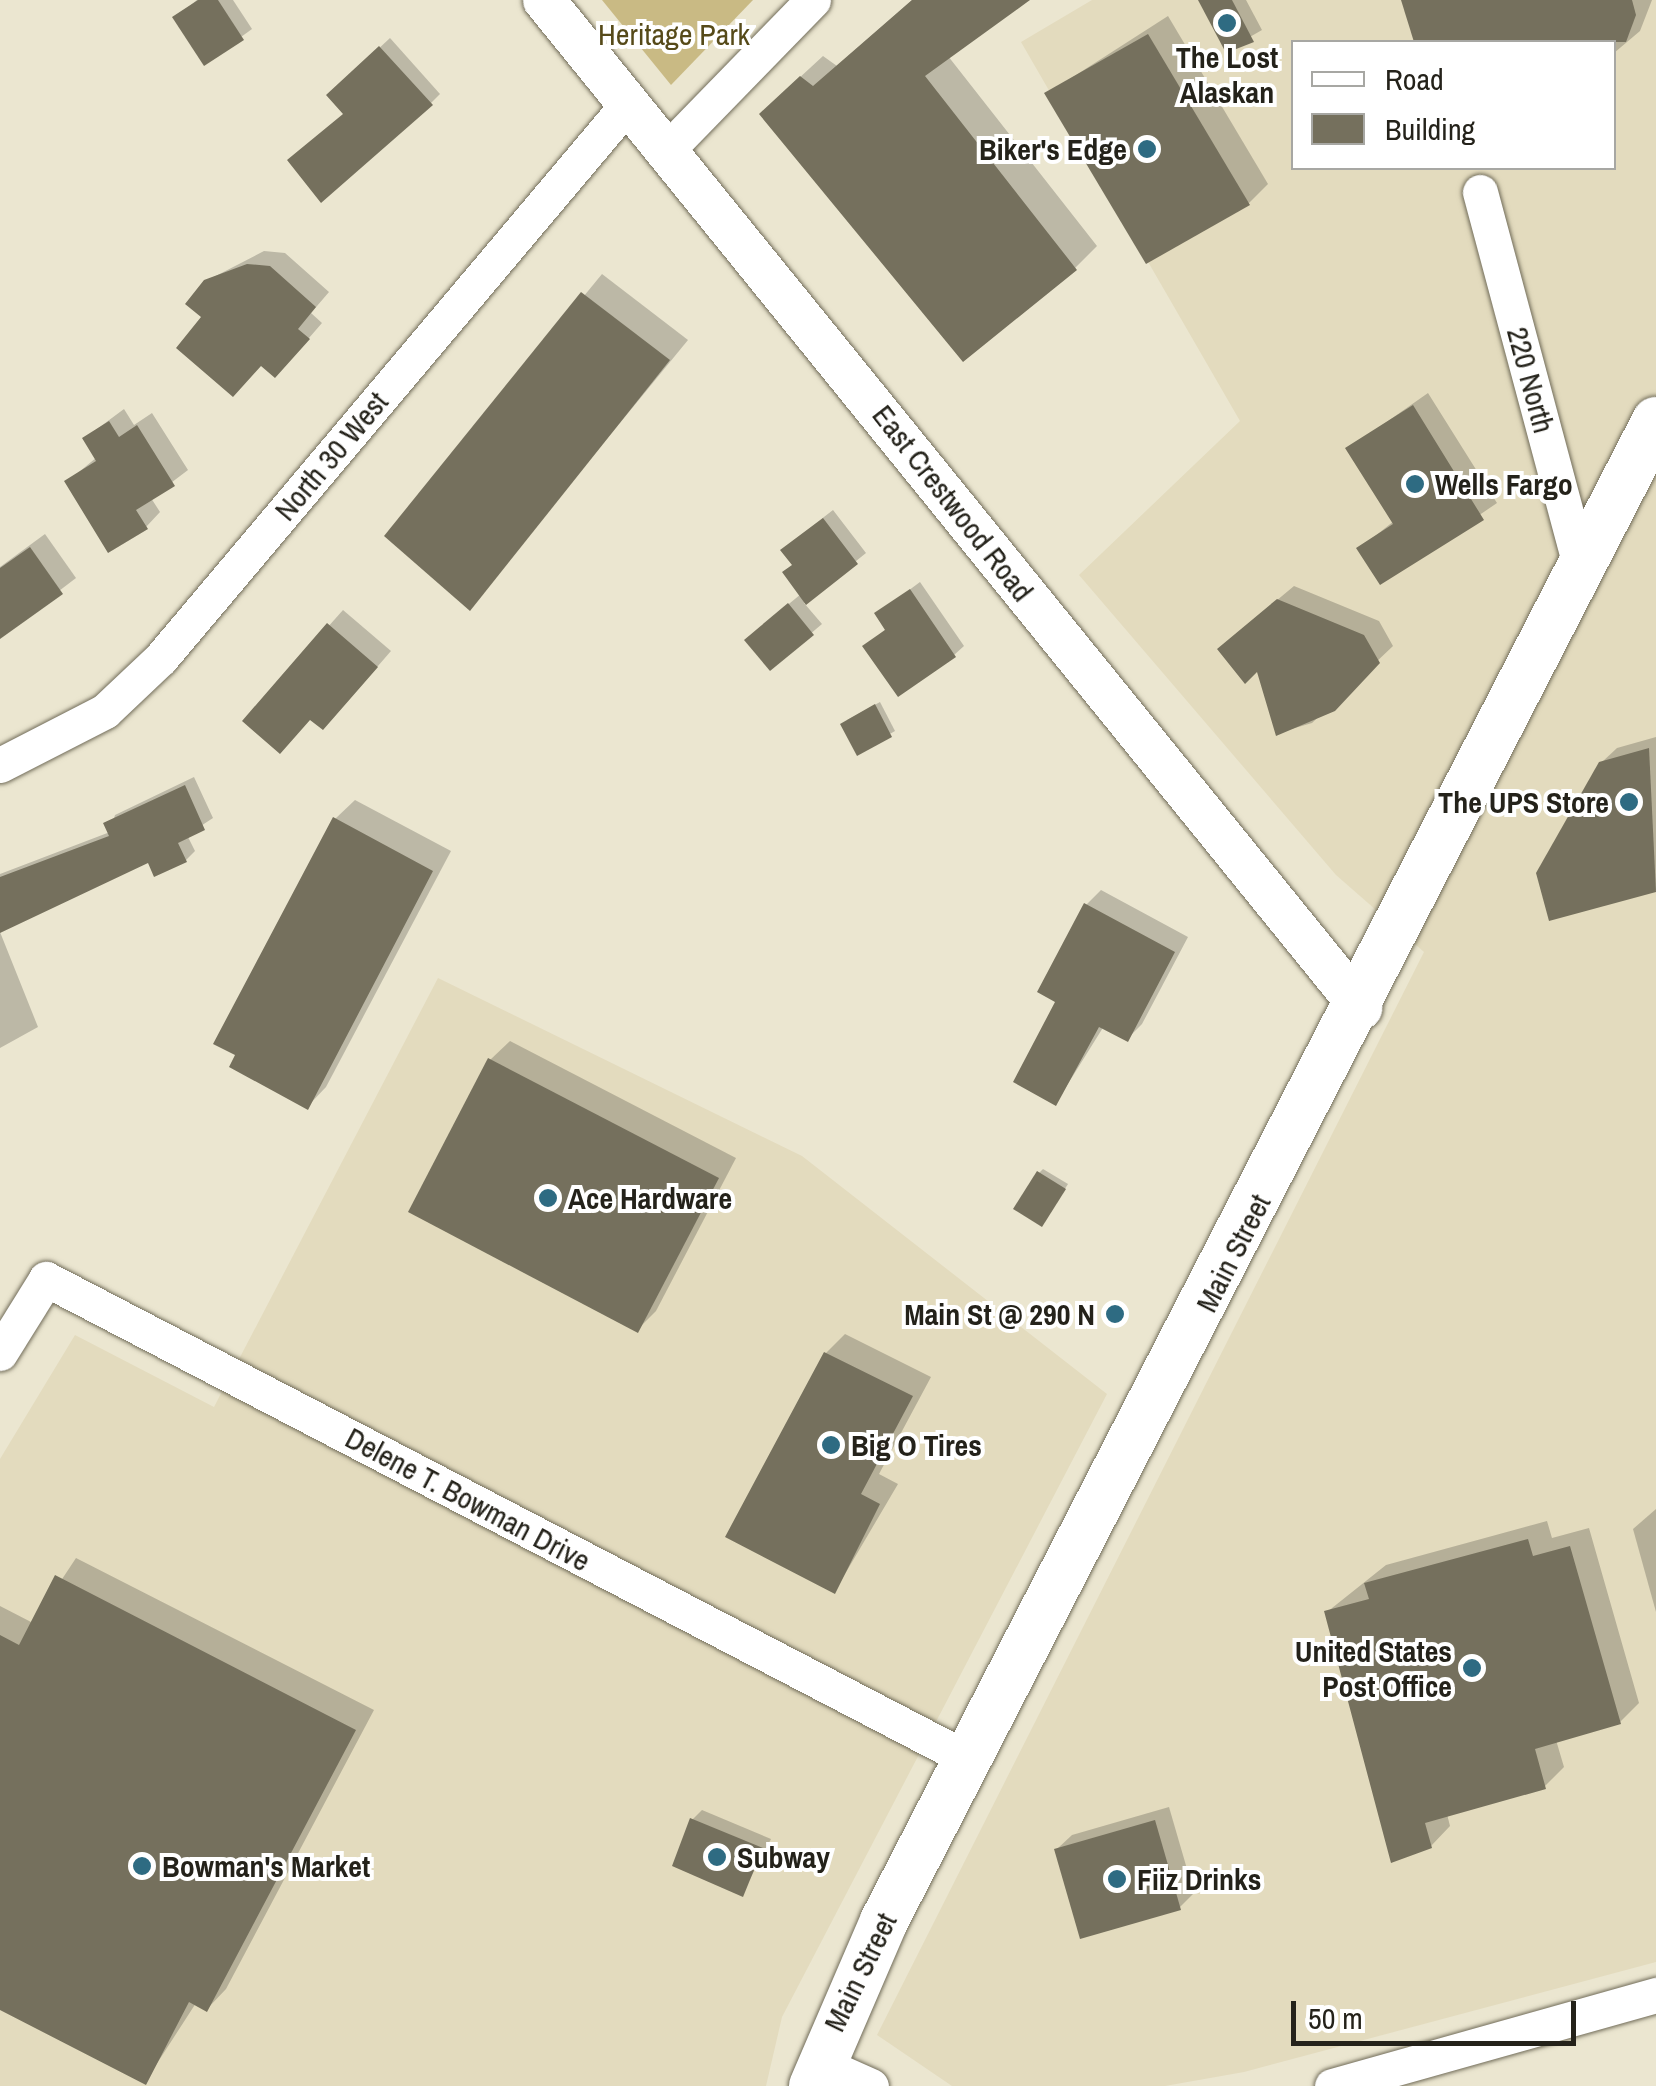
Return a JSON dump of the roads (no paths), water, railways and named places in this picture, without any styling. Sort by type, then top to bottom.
[{"type":"main road","name":"Main Street","points":[[815,2074],[968,1759],[1361,1008],[1656,421]]},
{"type":"street","name":"East Crestwood Road","points":[[544,0],[1361,1008]]},
{"type":"street","points":[[666,151],[813,0]]},
{"type":"street","name":"North 30 West","points":[[0,765],[105,712],[162,658],[628,105]]},
{"type":"street","name":"220 North","points":[[1480,192],[1581,568]]},
{"type":"street","name":"Delene T. Bowman Drive","points":[[0,1353],[46,1279],[968,1759]]},
{"type":"street","points":[[1332,2086],[1656,1995]]},
{"type":"street","points":[[815,2074],[871,2086]]},
{"type":"place","name":"The Lost Alaskan","points":[[1227,23]]},
{"type":"place","name":"Biker's Edge","points":[[1147,149]]},
{"type":"place","name":"Wells Fargo","points":[[1415,484]]},
{"type":"place","name":"The UPS Store","points":[[1629,802]]},
{"type":"place","name":"Ace Hardware","points":[[548,1198]]},
{"type":"place","name":"Main St @ 290 N","points":[[1115,1314]]},
{"type":"place","name":"Big O Tires","points":[[831,1445]]},
{"type":"place","name":"United States Post Office","points":[[1472,1668]]},
{"type":"place","name":"Subway","points":[[717,1857]]},
{"type":"place","name":"Bowman's Market","points":[[142,1866]]},
{"type":"place","name":"Fiiz Drinks","points":[[1117,1879]]},
{"type":"park label","name":"Heritage Park","points":[[674,34]]}]
